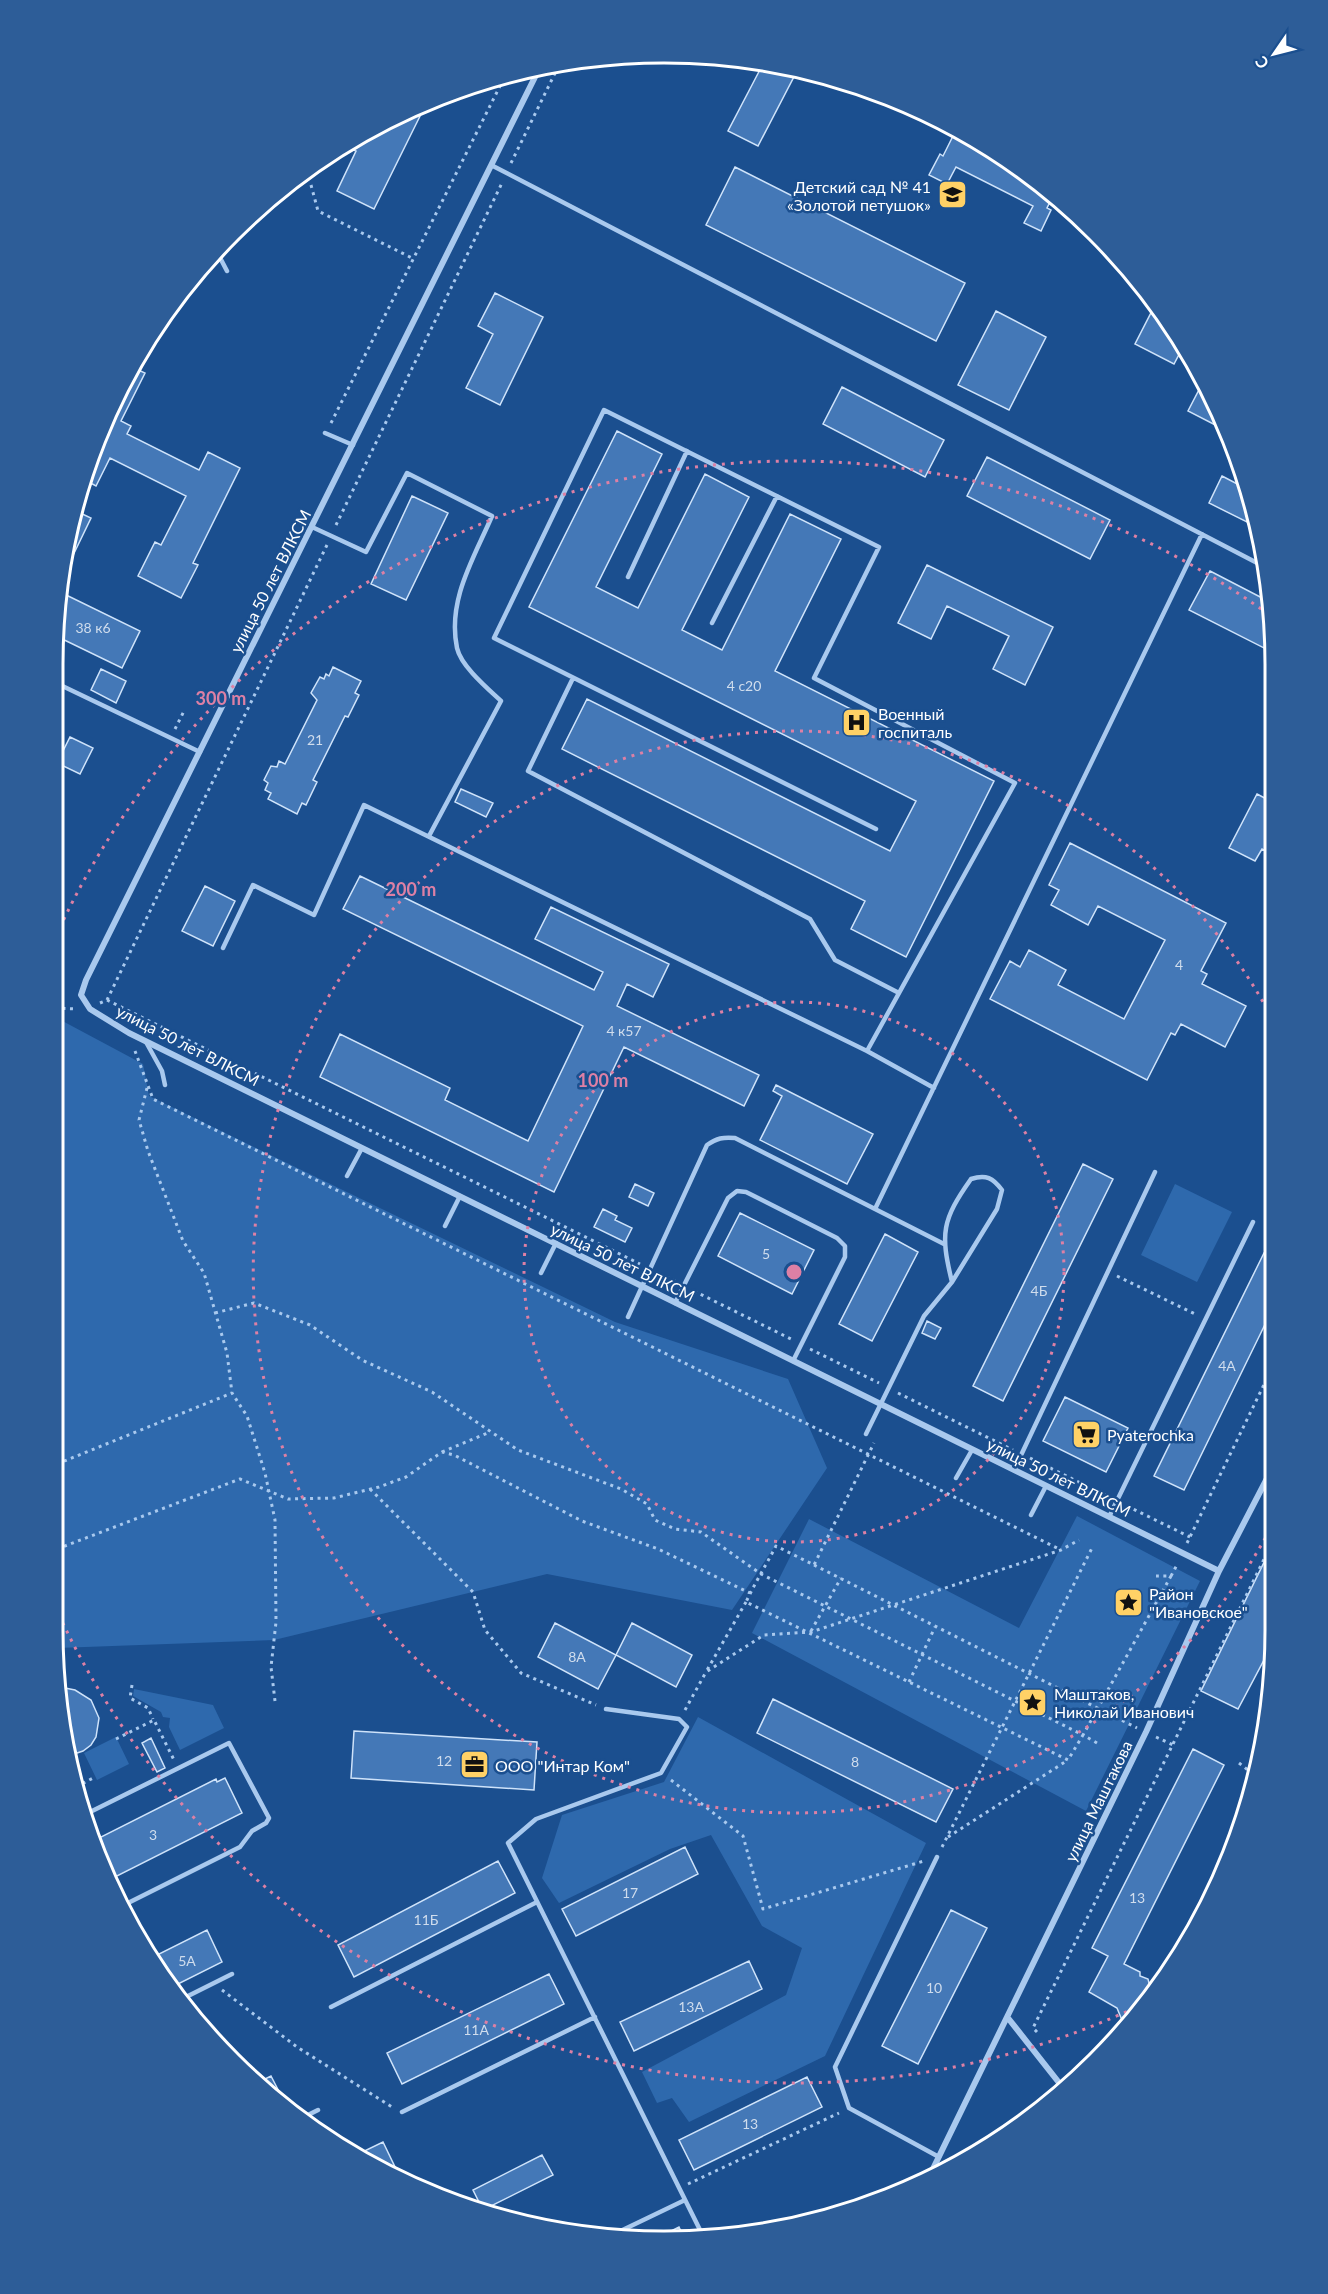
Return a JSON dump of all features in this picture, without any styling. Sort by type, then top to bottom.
[{"type":"street","name":"улица 50 лет ВЛКСМ","points":[[536,77],[86,980],[81,995],[90,1009],[129,1033],[1219,1571]]},
{"type":"street","name":"улица Маштакова","points":[[934,2167],[1146,1732],[1219,1571],[1265,1482]]},
{"type":"street","points":[[1008,2018],[1059,2083]]},
{"type":"lane","points":[[493,166],[1256,562]]},
{"type":"lane","points":[[221,259],[227,271]]},
{"type":"lane","points":[[867,1051],[1016,783],[814,678],[879,547],[604,410],[494,638],[876,829]]},
{"type":"lane","points":[[326,433],[353,446]]},
{"type":"lane","points":[[628,577],[687,451]]},
{"type":"lane","points":[[312,527],[366,552],[407,474],[492,516],[455,600],[457,649],[476,678],[501,700],[429,836]]},
{"type":"lane","points":[[712,623],[777,496]]},
{"type":"lane","points":[[875,1209],[1202,534]]},
{"type":"lane","points":[[573,678],[528,771],[810,919],[835,960],[899,993]]},
{"type":"lane","points":[[63,686],[200,752]]},
{"type":"lane","points":[[223,948],[253,885],[314,915],[364,805],[867,1051],[934,1088]]},
{"type":"lane","points":[[145,1040],[162,1071],[165,1085]]},
{"type":"lane","points":[[628,1317],[707,1145],[723,1137],[735,1138],[945,1244]]},
{"type":"lane","points":[[347,1176],[362,1148]]},
{"type":"lane","points":[[1014,1470],[1155,1172]]},
{"type":"lane","points":[[866,1434],[924,1316],[952,1282],[997,1209],[1002,1190],[989,1177],[971,1179],[961,1192],[944,1226],[952,1282]]},
{"type":"lane","points":[[675,1302],[728,1198],[737,1191],[746,1192],[837,1238],[845,1246],[845,1257],[793,1361]]},
{"type":"lane","points":[[445,1226],[460,1196]]},
{"type":"lane","points":[[1109,1517],[1253,1222]]},
{"type":"lane","points":[[541,1273],[556,1243]]},
{"type":"lane","points":[[956,1478],[972,1450]]},
{"type":"lane","points":[[1031,1515],[1047,1486]]},
{"type":"lane","points":[[606,1709],[679,1719],[687,1727],[661,1773],[536,1819],[508,1843],[700,2230]]},
{"type":"lane","points":[[91,1811],[229,1743],[268,1821],[252,1831],[240,1846],[129,1903]]},
{"type":"lane","points":[[937,1857],[835,2067],[849,2108],[939,2157]]},
{"type":"lane","points":[[332,2007],[537,1902]]},
{"type":"lane","points":[[187,1996],[232,1974]]},
{"type":"lane","points":[[402,2112],[594,2017]]},
{"type":"lane","points":[[309,2115],[318,2110]]},
{"type":"lane","points":[[623,2230],[685,2200]]},
{"type":"path","points":[[326,433],[501,85]]},
{"type":"path","points":[[311,185],[318,212],[414,259]]},
{"type":"path","points":[[170,739],[185,709]]},
{"type":"path","points":[[107,1000],[112,1008]]},
{"type":"path","points":[[63,1008],[90,1009]]},
{"type":"path","points":[[129,1033],[153,1099],[1061,1550]]},
{"type":"path","points":[[147,1088],[140,1120],[148,1151],[183,1241],[204,1273],[226,1353],[232,1393],[247,1416],[265,1473],[275,1520],[277,1567],[271,1667],[275,1701]]},
{"type":"path","points":[[1108,1272],[1206,1319]]},
{"type":"path","points":[[215,1313],[254,1303],[310,1325],[362,1360],[432,1392],[518,1450],[621,1489],[647,1504],[655,1520],[675,1529],[701,1532],[761,1574],[1097,1743]]},
{"type":"path","points":[[1092,1546],[946,1838],[1068,1760],[1172,1576],[1265,1383]]},
{"type":"path","points":[[63,1462],[232,1393]]},
{"type":"path","points":[[63,1547],[240,1479],[288,1499],[312,1500],[370,1489],[406,1477],[442,1452],[490,1432]]},
{"type":"path","points":[[814,1565],[876,1439]]},
{"type":"path","points":[[442,1452],[454,1455],[582,1521],[658,1549],[750,1593]]},
{"type":"path","points":[[370,1489],[473,1592],[484,1630],[521,1672],[606,1709]]},
{"type":"path","points":[[706,1672],[764,1635],[811,1632],[1061,1550],[1079,1540]]},
{"type":"path","points":[[679,1719],[776,1546],[1097,1709]]},
{"type":"path","points":[[1040,2037],[1033,2028],[1265,1557]]},
{"type":"path","points":[[1156,1576],[1172,1576]]},
{"type":"path","points":[[811,1632],[841,1578]]},
{"type":"path","points":[[746,1602],[1068,1760]]},
{"type":"path","points":[[909,1682],[936,1626]]},
{"type":"path","points":[[132,1685],[130,1698],[148,1708],[178,1767]]},
{"type":"path","points":[[116,1739],[154,1720]]},
{"type":"path","points":[[1239,1763],[1248,1770]]},
{"type":"path","points":[[661,1773],[743,1836],[763,1909],[937,1857]]},
{"type":"path","points":[[83,1784],[95,1777]]},
{"type":"path","points":[[213,1983],[297,2047],[402,2112]]},
{"type":"path","points":[[679,2188],[849,2108]]},
{"type":"shaded area","points":[[63,1021],[143,1064],[149,1096],[615,1322],[788,1379],[827,1468],[732,1610],[547,1574],[274,1640],[63,1648]]},
{"type":"shaded area","points":[[1175,1184],[1232,1212],[1197,1282],[1141,1255]]},
{"type":"shaded area","points":[[1077,1516],[1200,1581],[1086,1811],[752,1633],[809,1519],[1019,1628]]},
{"type":"shaded area","points":[[134,1689],[213,1705],[224,1728],[180,1750],[169,1727],[170,1718],[163,1717],[161,1712],[133,1696]]},
{"type":"shaded area","points":[[698,1717],[926,1843],[825,2056],[689,2122],[672,2098],[657,2103],[642,2072],[786,1995],[802,1948],[762,1926],[711,1835],[670,1849],[559,1903],[542,1878],[562,1815],[664,1782]]},
{"type":"shaded area","points":[[116,1737],[129,1764],[97,1780],[84,1753]]},
{"type":"building","points":[[759,71],[794,78],[758,146],[728,131]]},
{"type":"building","points":[[421,115],[374,209],[337,191],[356,151],[354,150]]},
{"type":"building","points":[[952,137],[998,164],[1030,187],[1049,203],[1047,208],[1051,210],[1041,231],[1024,223],[1033,206],[956,167],[947,184],[929,175],[940,154],[943,156]]},
{"type":"building","points":[[735,167],[965,283],[936,341],[706,225]]},
{"type":"building","points":[[495,293],[543,317],[500,405],[466,388],[493,334],[478,326]]},
{"type":"building","points":[[996,311],[1046,337],[1009,410],[958,385]]},
{"type":"building","points":[[1151,312],[1179,355],[1174,364],[1135,344]]},
{"type":"building","points":[[140,371],[145,373],[121,421],[131,426],[127,434],[199,470],[208,452],[240,468],[193,563],[198,565],[181,598],[138,576],[155,542],[161,545],[186,496],[110,458],[96,486],[91,483],[109,434]]},
{"type":"building","points":[[842,387],[944,440],[925,477],[823,424]]},
{"type":"building","points":[[1199,390],[1215,425],[1188,411]]},
{"type":"building","points":[[617,431],[662,454],[596,587],[638,608],[705,474],[749,497],[682,630],[722,650],[790,514],[841,539],[775,671],[994,781],[906,957],[851,929],[865,901],[562,749],[587,699],[890,851],[916,801],[529,607]]},
{"type":"building","points":[[987,457],[1110,520],[1090,559],[967,496]]},
{"type":"building","points":[[1222,476],[1237,484],[1248,522],[1209,503]]},
{"type":"building","points":[[412,496],[448,513],[406,600],[371,584]]},
{"type":"building","points":[[82,514],[91,518],[74,554]]},
{"type":"building","points":[[927,565],[1053,627],[1025,685],[993,669],[1009,636],[947,606],[931,639],[898,623]]},
{"type":"building","points":[[1210,571],[1261,597],[1265,648],[1189,610]]},
{"type":"building","points":[[67,595],[140,631],[122,668],[64,640]]},
{"type":"building","points":[[333,667],[361,681],[355,693],[359,695],[348,717],[345,716],[313,780],[317,782],[306,805],[302,803],[297,814],[268,799],[271,793],[265,790],[268,783],[264,780],[271,766],[277,767],[279,761],[285,764],[317,700],[311,693],[320,677],[324,679],[326,674],[329,676]]},
{"type":"building","points":[[101,669],[126,681],[116,703],[91,690]]},
{"type":"building","points":[[70,737],[93,748],[80,774],[63,766],[63,751]]},
{"type":"building","points":[[461,789],[493,803],[486,817],[455,802]]},
{"type":"building","points":[[1257,794],[1265,798],[1265,850],[1262,849],[1255,861],[1229,848]]},
{"type":"building","points":[[1070,843],[1226,923],[1201,971],[1207,974],[1202,984],[1246,1006],[1225,1047],[1181,1024],[1175,1035],[1171,1033],[1147,1080],[990,999],[1010,961],[1020,967],[1029,950],[1066,970],[1058,985],[1124,1019],[1165,940],[1098,906],[1088,925],[1051,905],[1059,890],[1049,885]]},
{"type":"building","points":[[360,876],[594,990],[603,972],[535,939],[551,907],[669,964],[653,997],[627,984],[617,1006],[759,1075],[744,1106],[624,1047],[554,1192],[320,1077],[340,1034],[450,1088],[445,1100],[528,1141],[583,1026],[343,909]]},
{"type":"building","points":[[205,886],[235,901],[213,946],[182,931]]},
{"type":"building","points":[[776,1085],[873,1134],[847,1184],[760,1140],[782,1096],[773,1091]]},
{"type":"building","points":[[1083,1164],[1113,1179],[1003,1401],[973,1386]]},
{"type":"building","points":[[635,1184],[654,1193],[648,1206],[629,1197]]},
{"type":"building","points":[[603,1209],[617,1216],[615,1220],[632,1228],[625,1242],[594,1227]]},
{"type":"building","points":[[740,1213],[814,1250],[792,1294],[718,1256]]},
{"type":"building","points":[[885,1234],[918,1252],[872,1341],[839,1324]]},
{"type":"building","points":[[1264,1253],[1265,1324],[1184,1490],[1154,1476]]},
{"type":"building","points":[[927,1321],[941,1328],[935,1339],[922,1333]]},
{"type":"building","name":"Pyaterochka","points":[[1065,1397],[1128,1428],[1106,1472],[1043,1441]]},
{"type":"building","points":[[1265,1560],[1264,1659],[1238,1709],[1201,1691]]},
{"type":"building","points":[[555,1623],[616,1655],[598,1689],[538,1657]]},
{"type":"building","points":[[632,1623],[692,1655],[676,1687],[616,1655]]},
{"type":"building","points":[[66,1688],[75,1690],[91,1700],[99,1718],[96,1737],[83,1751],[76,1753]]},
{"type":"building","points":[[773,1699],[953,1789],[936,1822],[757,1733]]},
{"type":"building","points":[[354,1731],[537,1742],[534,1790],[351,1778]]},
{"type":"building","points":[[151,1738],[165,1768],[157,1772],[142,1743]]},
{"type":"building","points":[[1193,1749],[1224,1765],[1124,1964],[1140,1972],[1140,1976],[1148,1979],[1149,1984],[1122,2019],[1117,2008],[1089,1992],[1108,1956],[1092,1948]]},
{"type":"building","points":[[225,1778],[242,1813],[116,1876],[100,1837],[216,1779],[217,1782]]},
{"type":"building","points":[[685,1847],[698,1874],[576,1936],[562,1909]]},
{"type":"building","points":[[498,1861],[515,1893],[354,1977],[338,1945]]},
{"type":"building","points":[[951,1910],[987,1928],[918,2064],[882,2046]]},
{"type":"building","points":[[207,1930],[222,1962],[178,1984],[158,1954]]},
{"type":"building","points":[[749,1961],[762,1989],[634,2051],[620,2022]]},
{"type":"building","points":[[549,1974],[564,2004],[402,2084],[387,2053]]},
{"type":"building","points":[[271,2076],[279,2091],[268,2082],[265,2079]]},
{"type":"building","points":[[807,2077],[822,2107],[694,2170],[679,2140]]},
{"type":"building","points":[[383,2142],[395,2168],[365,2151]]},
{"type":"building","points":[[542,2155],[553,2175],[492,2206],[479,2202],[473,2190]]},
{"type":"place","name":"Детский сад № 41 «Золотой петушок»","points":[[952,195]]},
{"type":"place","name":"Военный госпиталь","points":[[857,722]]},
{"type":"place","name":"Pyaterochka","points":[[1086,1434]]},
{"type":"place","name":"Район \"Ивановское\"","points":[[1128,1602]]},
{"type":"place","name":"Маштаков, Николай Иванович","points":[[1033,1702]]},
{"type":"place","name":"ООО \"Интар Ком\"","points":[[474,1765]]}]
